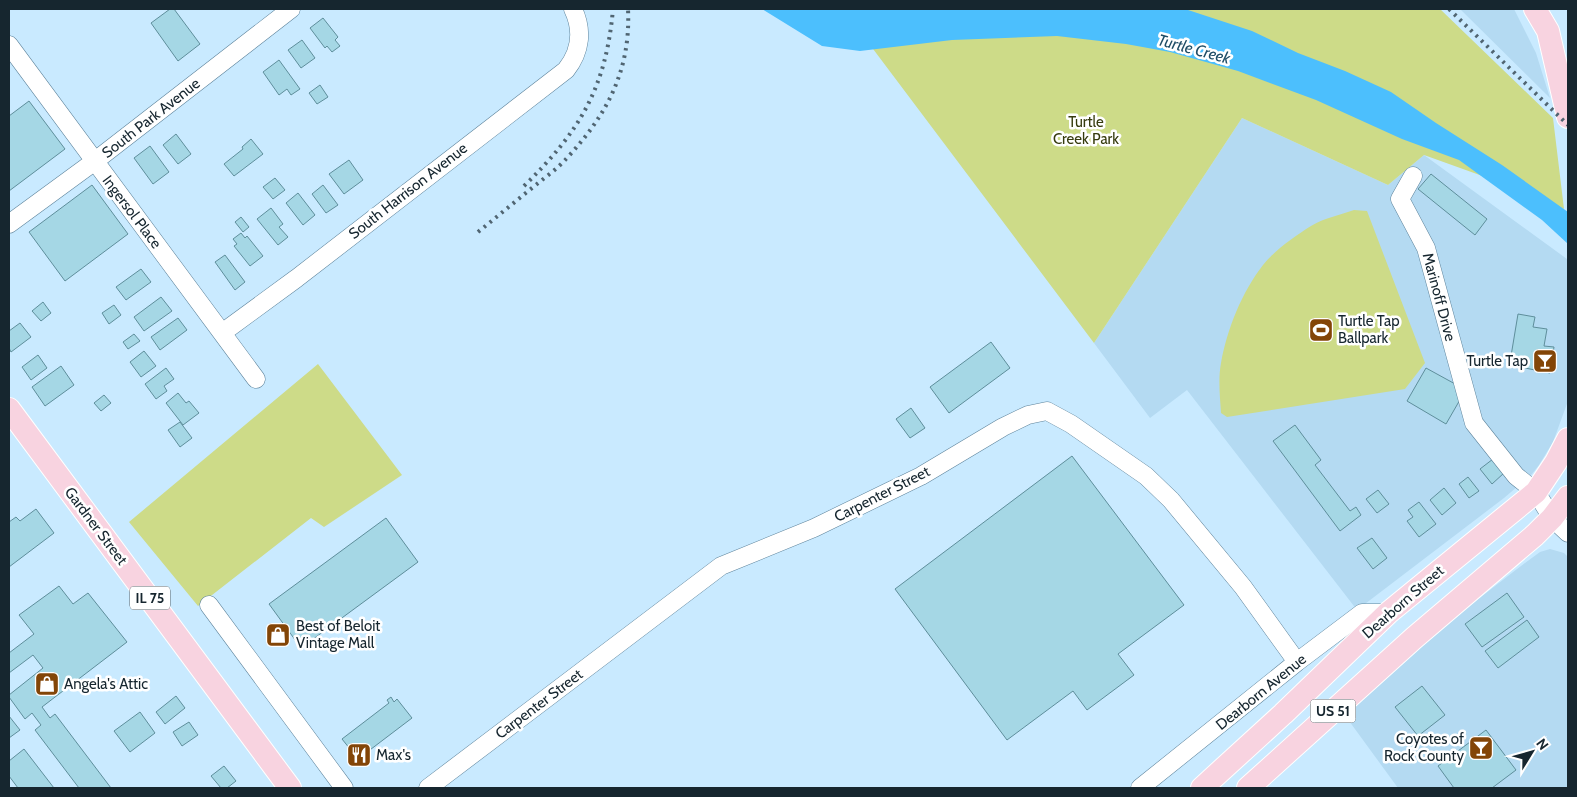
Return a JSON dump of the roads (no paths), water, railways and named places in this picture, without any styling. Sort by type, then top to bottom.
[{"type":"main road","points":[[1535,9],[1548,31],[1568,117]]},
{"type":"main road","name":"Gardner Street","points":[[9,408],[290,788]]},
{"type":"main road","name":"Dearborn Street","points":[[1202,788],[1388,613],[1536,492],[1556,462],[1568,439]]},
{"type":"main road","name":"US 51","points":[[1250,786],[1372,675],[1564,511]]},
{"type":"street","name":"South Park Avenue","points":[[9,224],[95,161],[291,9]]},
{"type":"street","name":"South Harrison Avenue","points":[[222,333],[566,70],[575,59],[579,38],[579,26],[573,9]]},
{"type":"street","name":"Ingersol Place","points":[[9,45],[256,379]]},
{"type":"street","name":"Marinoff Drive","points":[[1413,176],[1400,199],[1426,248],[1474,423],[1516,476],[1536,492]]},
{"type":"street","name":"Carpenter Street","points":[[428,788],[722,566],[814,528],[921,476],[1003,427],[1028,415],[1046,411],[1071,424],[1146,476],[1171,500],[1242,587],[1297,662]]},
{"type":"street","points":[[1536,492],[1564,511]]},
{"type":"street","points":[[209,604],[344,788]]},
{"type":"street","name":"Dearborn Avenue","points":[[1140,788],[1297,662],[1362,613],[1388,613]]},
{"type":"water","name":"Turtle Creek","points":[[762,9],[1185,9],[1252,31],[1298,53],[1345,71],[1391,92],[1502,165],[1568,212],[1568,244],[1542,220],[1459,160],[1402,139],[1316,100],[1238,71],[1170,52],[1126,44],[1057,36],[952,40],[860,51],[822,46]]},
{"type":"railway","points":[[524,186],[561,146],[587,106],[597,85],[604,62],[613,9]]},
{"type":"railway","points":[[478,232],[560,166],[593,126],[614,90],[621,72],[628,31],[628,9]]},
{"type":"railway","points":[[1449,9],[1568,125]]},
{"type":"place","name":"Turtle Tap Ballpark","points":[[1321,330]]},
{"type":"place","name":"Turtle Tap","points":[[1545,361]]},
{"type":"place","name":"Best of Beloit Vintage Mall","points":[[278,635]]},
{"type":"place","name":"Angela's Attic","points":[[47,684]]},
{"type":"place","name":"Coyotes of Rock County","points":[[1481,748]]},
{"type":"place","name":"Max's","points":[[359,755]]},
{"type":"park label","name":"Turtle Creek Park","points":[[1086,130]]}]
